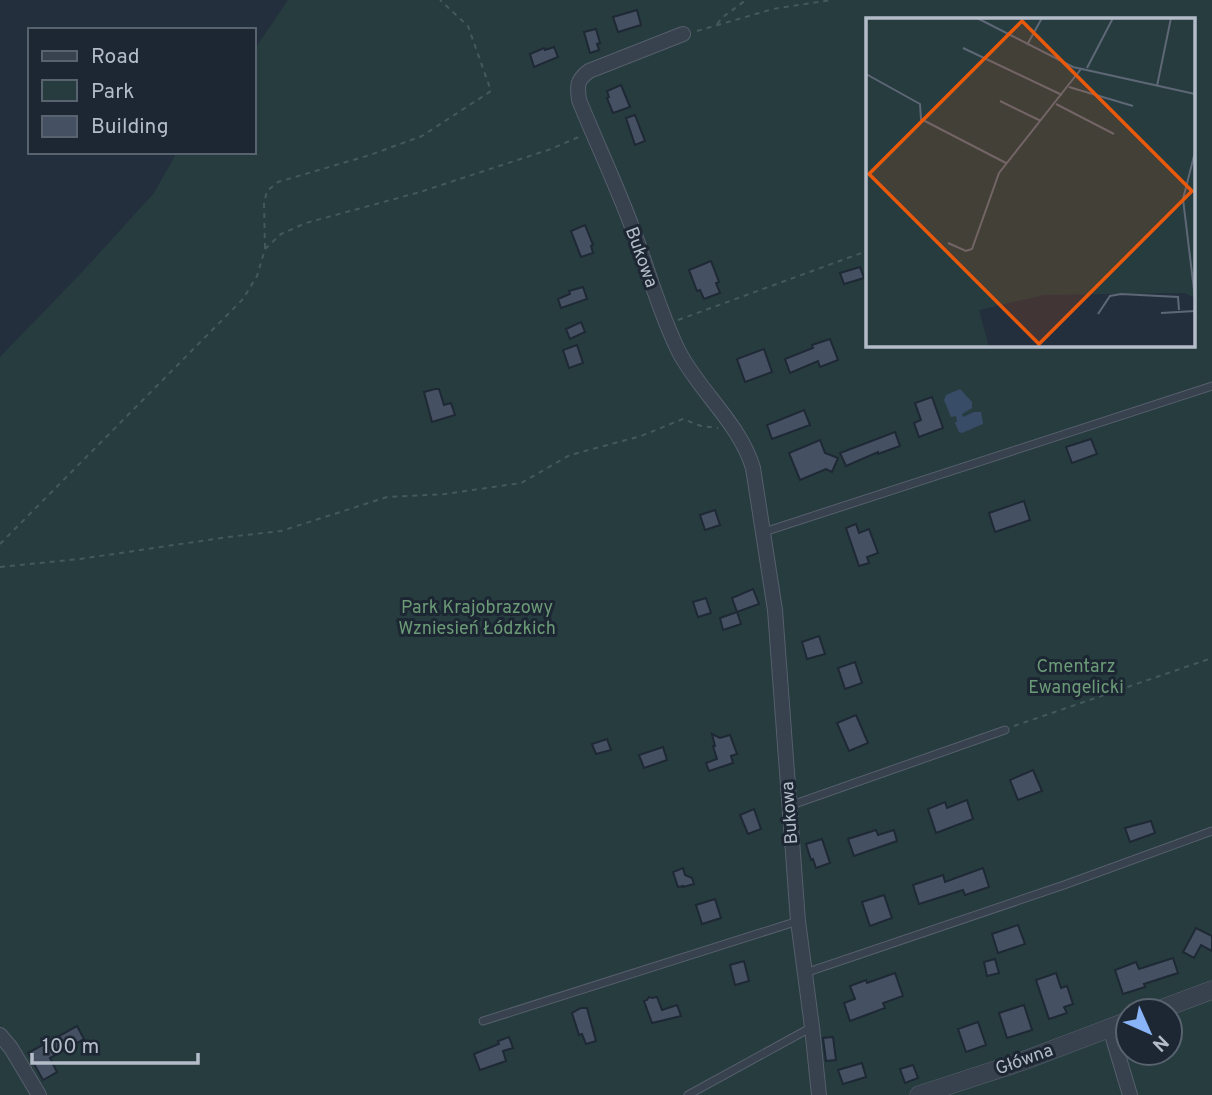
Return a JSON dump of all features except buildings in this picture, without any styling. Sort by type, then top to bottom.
[{"type":"street","name":"Bukowa","points":[[683,34],[589,71],[581,77],[578,87],[579,100],[632,227],[667,324],[690,370],[731,425],[750,456],[775,610],[798,921],[819,1095]]},
{"type":"street","points":[[1184,1000],[1212,990]]},
{"type":"street","name":"Główna","points":[[919,1095],[1023,1061],[1114,1026]]},
{"type":"street","points":[[1110,1028],[1130,1095]]},
{"type":"street","points":[[0,1035],[11,1048],[39,1095]]},
{"type":"lane","points":[[764,532],[1212,386]]},
{"type":"lane","points":[[789,806],[1005,730]]},
{"type":"lane","points":[[805,973],[1064,885],[1212,831]]},
{"type":"lane","points":[[483,1021],[798,921]]},
{"type":"lane","points":[[688,1095],[812,1027]]},
{"type":"path","points":[[0,544],[243,299],[257,276],[265,248],[264,203],[267,191],[278,182],[370,155],[422,136],[491,91],[468,26],[440,0]]},
{"type":"path","points":[[716,25],[746,0]]},
{"type":"path","points":[[683,34],[772,9],[832,0]]},
{"type":"path","points":[[265,248],[281,234],[306,223],[420,192],[551,149],[592,131]]},
{"type":"path","points":[[667,324],[866,251]]},
{"type":"path","points":[[0,566],[80,559],[281,531],[387,497],[445,494],[521,483],[570,455],[641,436],[683,419],[714,428],[731,425]]},
{"type":"path","points":[[1005,730],[1212,658]]},
{"type":"green space","name":"Park Krajobrazowy Wzniesień Łódzkich","points":[[288,0],[1212,0],[1212,1095],[0,1095],[0,357],[154,193],[176,154],[256,154],[256,47]]},
{"type":"water","points":[[960,389],[972,402],[972,408],[962,414],[963,417],[981,412],[983,424],[962,433],[955,423],[956,416],[951,417],[944,400],[946,395]]},
{"type":"park label","name":"Cmentarz Ewangelicki","points":[[1076,676]]}]
